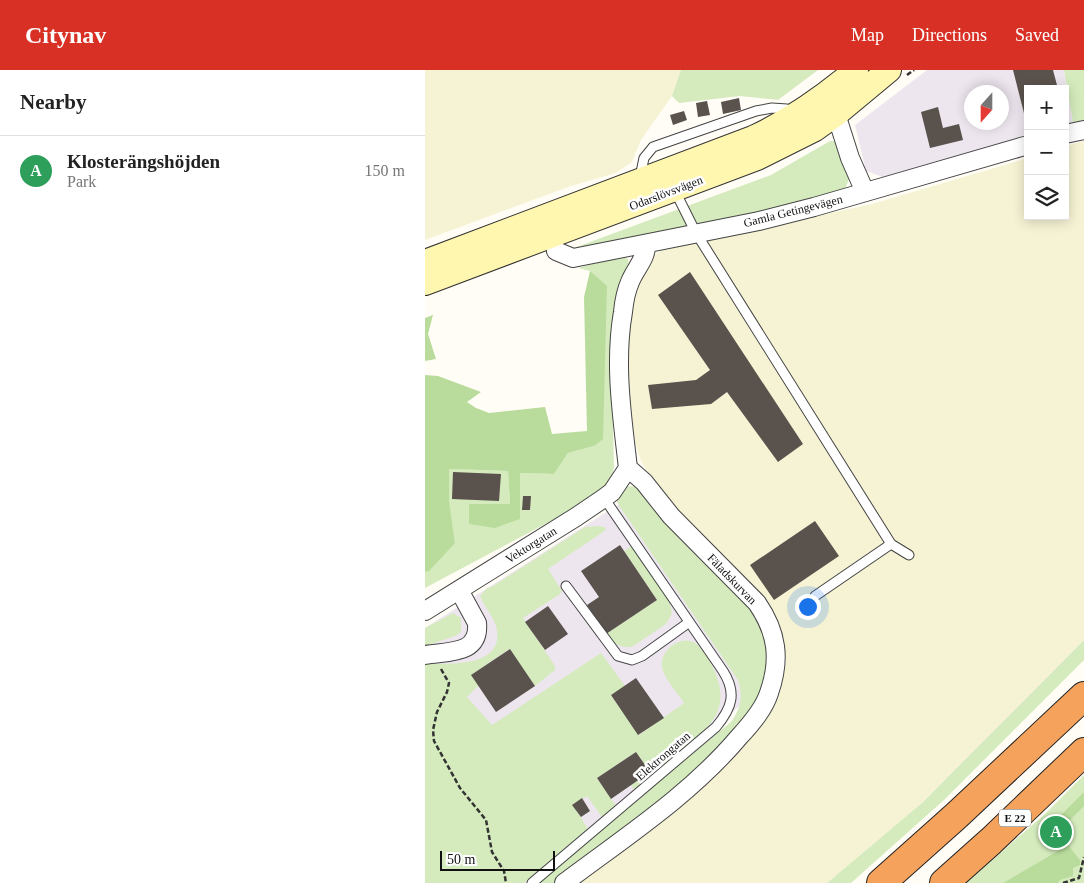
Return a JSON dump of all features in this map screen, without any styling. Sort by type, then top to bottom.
[{"type":"highway","points":[[881,883],[956,816],[1084,696]]},
{"type":"highway","name":"E 22","points":[[943,883],[991,841],[1084,752]]},
{"type":"main road","name":"Odarslövsvägen","points":[[425,262],[639,180],[670,180],[765,155],[815,129],[829,106],[856,70]]},
{"type":"main road","name":"Odarslövsvägen","points":[[425,284],[670,180],[778,126],[794,116],[829,106],[889,70]]},
{"type":"street","points":[[829,106],[865,192]]},
{"type":"street","points":[[1069,133],[1084,130]]},
{"type":"street","name":"Gamla Getingevägen","points":[[555,251],[572,263],[646,244],[759,221],[1024,146]]},
{"type":"street","points":[[627,468],[620,399],[622,314],[629,284],[647,252],[646,244]]},
{"type":"street","name":"Vektorgatan","points":[[425,611],[604,498],[612,492],[627,468]]},
{"type":"street","name":"Fäladskurvan","points":[[564,883],[600,858],[685,792],[726,752],[761,709],[769,694],[776,661],[772,631],[757,603],[671,516],[644,482],[627,468]]},
{"type":"street","points":[[428,655],[464,649],[475,641],[477,623],[459,590]]},
{"type":"lane","points":[[639,180],[645,158],[653,147],[756,111],[772,108],[787,109],[794,116]]},
{"type":"lane","points":[[670,180],[696,233],[891,544],[909,556]]},
{"type":"lane","name":"Elektrongatan","points":[[532,883],[716,727],[727,714],[732,692],[730,682],[604,498]]},
{"type":"lane","points":[[815,596],[891,544]]},
{"type":"lane","points":[[566,586],[618,656],[632,660],[642,656],[688,623]]},
{"type":"path","points":[[428,655],[449,682],[447,692],[437,712],[433,730],[434,741],[460,788],[486,820],[492,852],[504,871],[505,883]]},
{"type":"path","points":[[1063,883],[1079,878],[1084,857]]},
{"type":"shaded area","points":[[425,70],[681,71],[672,96],[641,140],[632,162],[616,173],[571,186],[425,240]]},
{"type":"shaded area","points":[[927,70],[1064,70],[1067,85],[1024,85],[1024,136],[883,177],[866,171],[855,125]]},
{"type":"shaded area","points":[[1069,99],[1073,122],[1069,123]]},
{"type":"shaded area","points":[[1084,141],[1084,640],[922,803],[827,883],[569,883],[767,711],[781,689],[786,662],[784,640],[778,620],[762,597],[666,501],[642,463],[632,436],[626,412],[629,312],[642,271],[654,255],[662,250],[872,204],[1024,159],[1024,220],[1069,220],[1069,145]]},
{"type":"shaded area","points":[[619,504],[757,691],[533,883],[425,883],[425,628]]},
{"type":"green space","points":[[681,70],[818,70],[778,100],[740,96],[679,103],[672,96]]},
{"type":"green space","points":[[1064,70],[1084,70],[1084,120],[1073,122],[1069,85],[1067,85]]},
{"type":"green space","points":[[830,141],[834,141],[849,179],[845,189],[839,195],[617,240],[577,251],[574,248],[771,175]]},
{"type":"green space","points":[[622,256],[628,259],[629,266],[616,300],[612,389],[614,468],[610,482],[605,488],[581,505],[425,588],[425,563],[455,543],[449,504],[449,469],[508,471],[510,504],[469,505],[519,519],[520,473],[554,474],[568,453],[594,446],[590,271],[578,268]]},
{"type":"green space","points":[[590,271],[607,286],[603,439],[594,446],[568,453],[554,474],[520,473],[520,519],[495,528],[469,524],[469,504],[510,504],[508,471],[449,469],[449,501],[455,543],[429,571],[425,572],[425,375],[438,376],[481,392],[467,402],[489,413],[545,407],[552,434],[587,431],[584,297]]},
{"type":"green space","points":[[433,315],[428,334],[436,359],[425,361],[425,318]]},
{"type":"green space","points":[[625,486],[638,487],[755,609],[770,654],[763,688],[755,706],[740,728],[664,804],[555,883],[538,883],[732,721],[740,701],[738,680],[620,507],[616,499]]},
{"type":"green space","points":[[585,527],[604,527],[606,530],[548,569],[562,591],[560,594],[523,618],[555,666],[555,670],[535,686],[509,649],[471,675],[479,685],[467,697],[492,725],[601,653],[625,686],[611,695],[639,735],[684,703],[667,679],[662,665],[663,658],[670,647],[682,641],[689,641],[695,643],[701,649],[711,664],[717,678],[720,700],[716,715],[703,731],[635,791],[631,785],[650,772],[636,752],[597,778],[616,806],[602,817],[587,796],[573,805],[588,829],[524,883],[425,883],[425,664],[471,661],[491,652],[496,643],[497,631],[493,618],[480,596],[486,589]]},
{"type":"green space","points":[[632,546],[670,603],[672,614],[666,624],[632,647],[625,647],[612,642],[606,634],[657,600],[624,551]]},
{"type":"green space","points":[[453,613],[461,618],[461,632],[455,636],[425,646],[425,628]]},
{"type":"green space","points":[[1084,640],[1084,660],[944,800],[851,883],[827,883],[922,803]]},
{"type":"green space","points":[[1084,775],[1084,883],[966,883],[1045,814]]},
{"type":"green space","points":[[1084,792],[1084,806],[1058,832],[1040,838],[1038,829],[1059,817]]},
{"type":"green space","points":[[1068,845],[1080,860],[1080,865],[1073,868],[1073,876],[1060,880],[1058,883],[1003,883]]},
{"type":"building","points":[[1013,70],[1053,70],[1057,85],[1024,85],[1024,113]]},
{"type":"building","points":[[739,98],[741,110],[723,114],[721,102]]},
{"type":"building","points":[[707,101],[710,115],[698,117],[696,103]]},
{"type":"building","points":[[938,107],[943,128],[959,124],[963,140],[930,148],[921,112]]},
{"type":"building","points":[[684,111],[687,120],[673,125],[670,115]]},
{"type":"building","points":[[690,272],[803,444],[778,462],[727,392],[711,404],[652,409],[648,385],[696,380],[710,370],[658,295]]},
{"type":"building","points":[[453,472],[501,474],[499,501],[452,499]]},
{"type":"building","points":[[523,496],[531,496],[530,510],[522,510]]},
{"type":"building","points":[[815,521],[839,556],[774,600],[750,565]]},
{"type":"building","points":[[620,545],[657,600],[606,634],[587,605],[599,597],[581,571]]},
{"type":"building","points":[[548,606],[568,634],[545,650],[525,622]]},
{"type":"building","points":[[510,649],[535,686],[496,712],[471,675]]},
{"type":"building","points":[[636,678],[664,718],[638,735],[611,695]]},
{"type":"building","points":[[636,752],[650,772],[611,799],[597,778]]},
{"type":"building","points":[[582,798],[590,811],[581,817],[572,805]]},
{"type":"place","name":"Klosterängshöjden","points":[[1056,832]]}]
